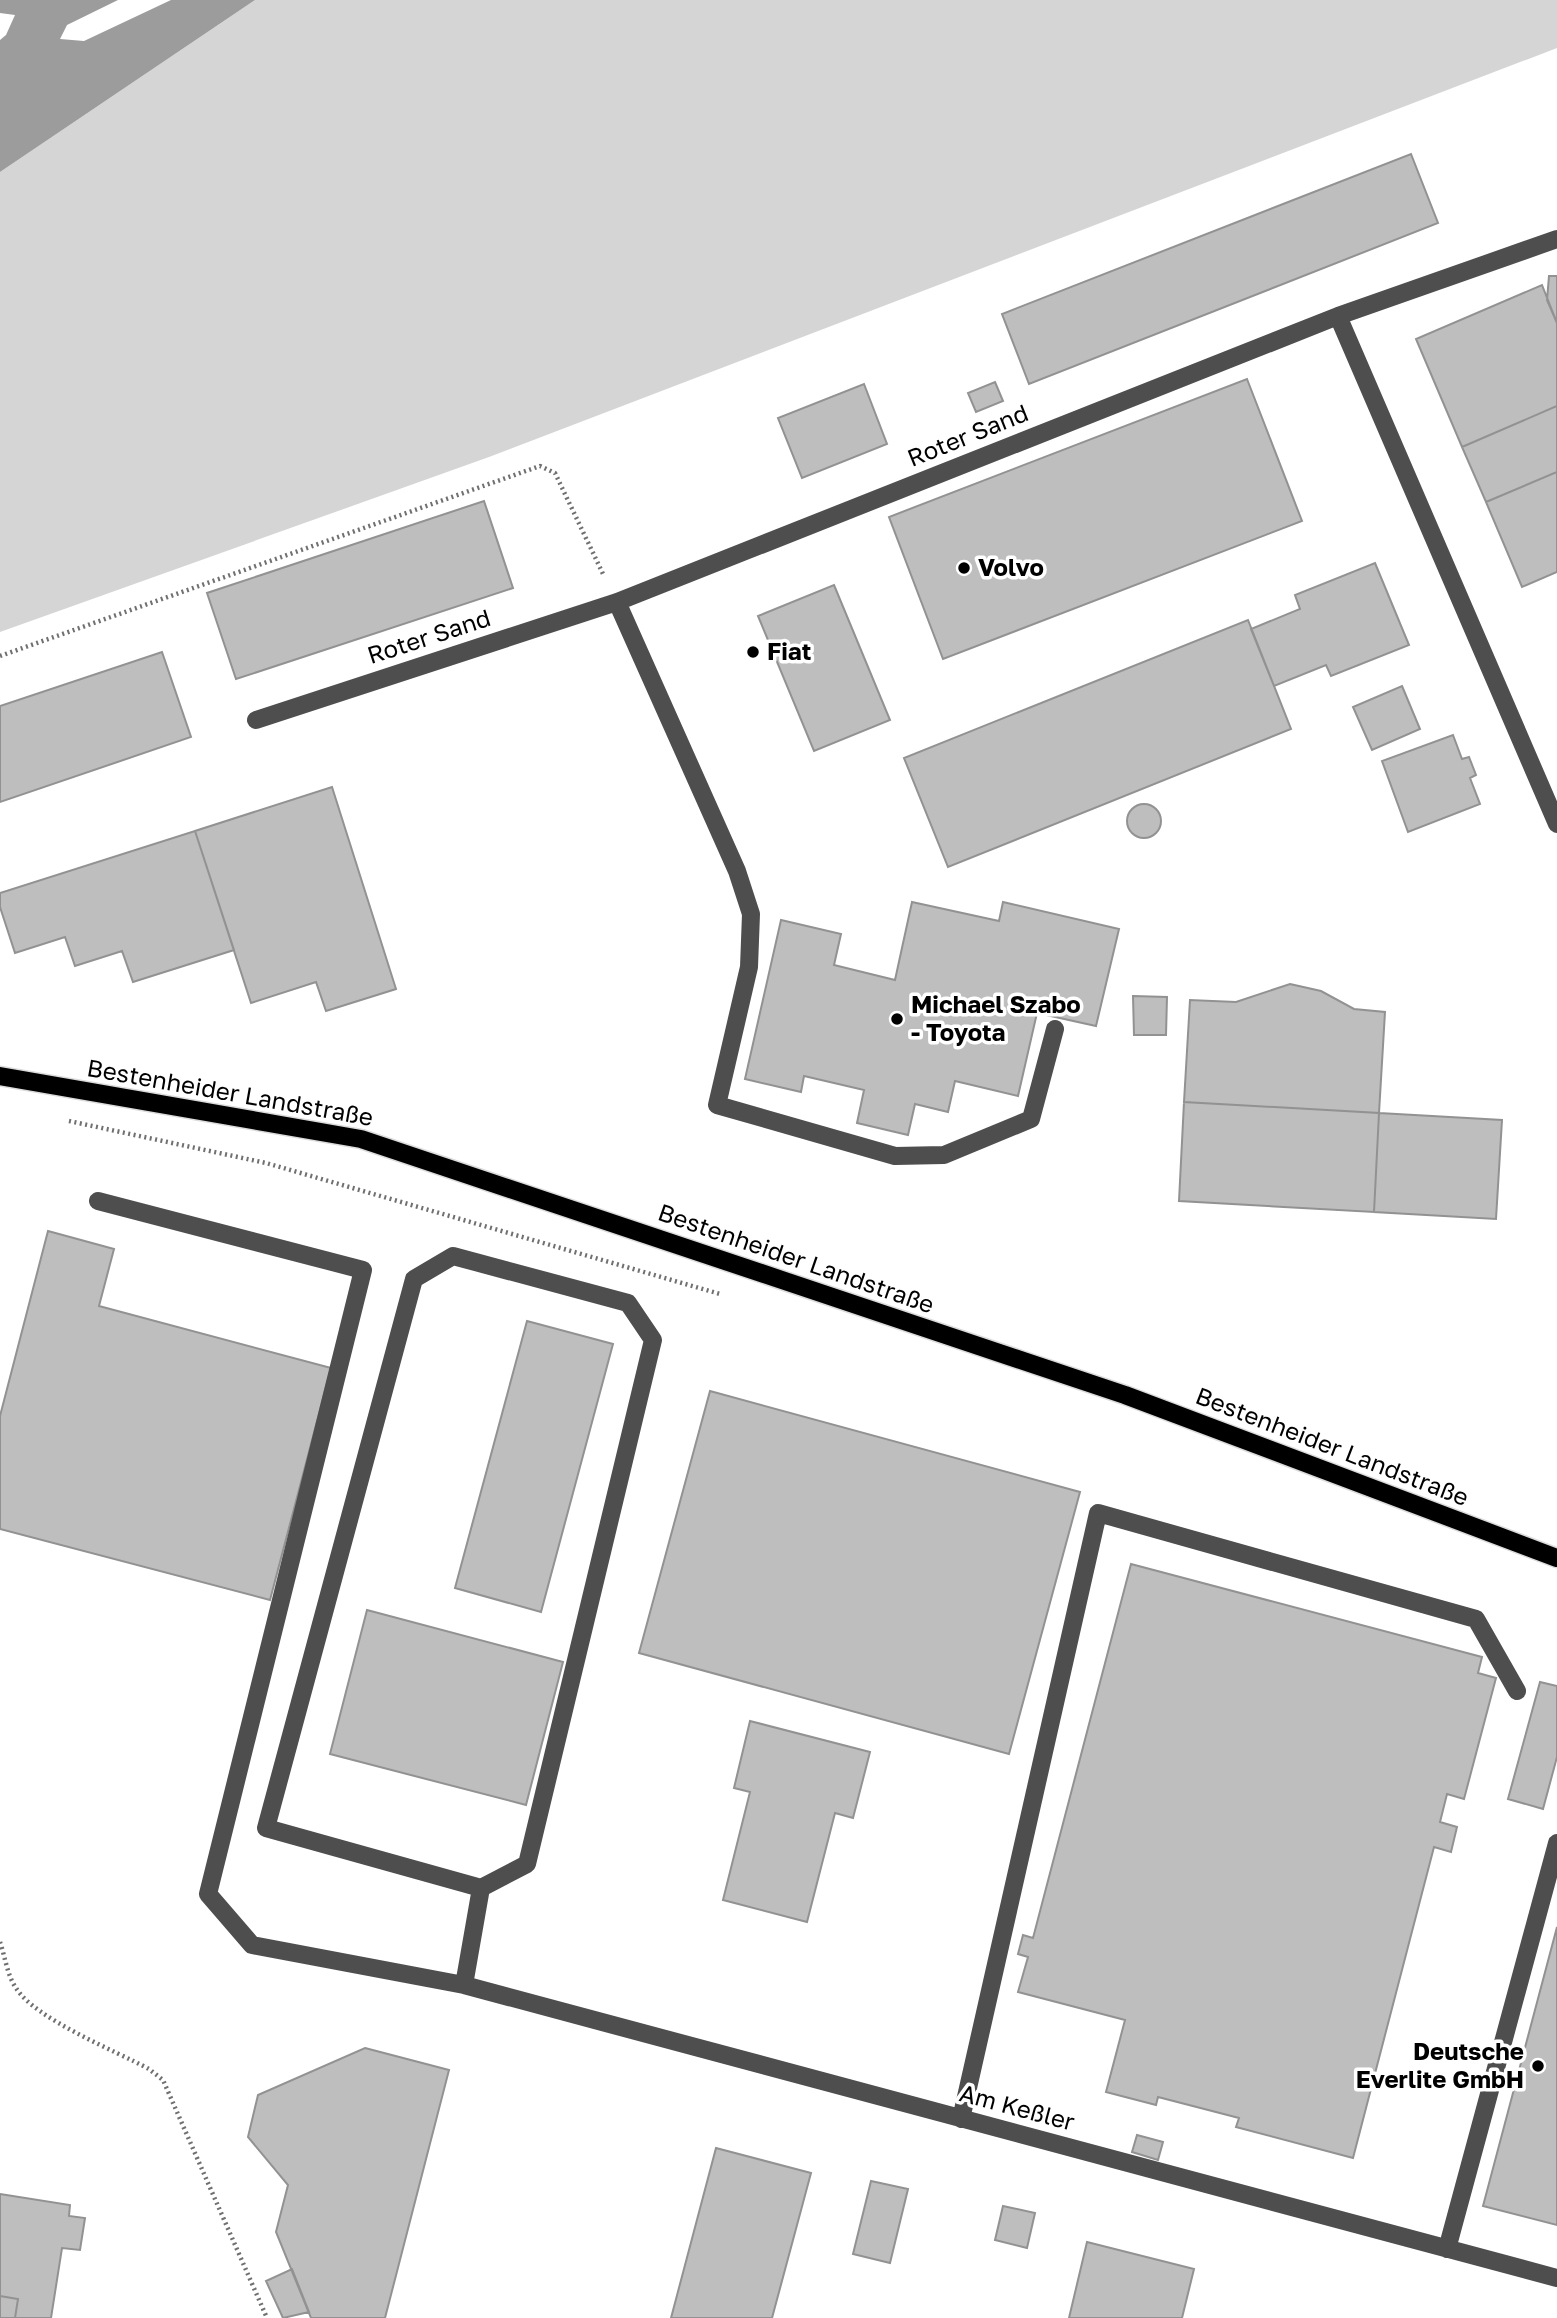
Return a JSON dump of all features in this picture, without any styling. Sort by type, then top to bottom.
[{"type":"main road","name":"Bestenheider Landstraße","points":[[0,1076],[362,1139],[1125,1395],[1557,1558]]},
{"type":"street","name":"Roter Sand","points":[[256,720],[617,602],[1338,316],[1557,239]]},
{"type":"street","points":[[1338,316],[1557,824]]},
{"type":"street","points":[[617,602],[737,871],[751,914],[749,967],[717,1105],[895,1156],[944,1155],[1031,1119],[1055,1029]]},
{"type":"street","name":"Am Keßler","points":[[98,1201],[363,1270],[208,1894],[252,1945],[464,1985],[1557,2278]]},
{"type":"street","points":[[453,1256],[628,1303],[653,1340],[527,1864],[481,1888],[266,1828],[414,1279],[453,1256]]},
{"type":"street","points":[[961,2119],[1098,1513],[1476,1619],[1517,1691]]},
{"type":"street","points":[[1447,2249],[1557,1843]]},
{"type":"street","points":[[464,1985],[481,1888]]},
{"type":"path","points":[[0,656],[540,466],[555,473],[617,602]]},
{"type":"path","points":[[66,1121],[266,1163],[721,1294]]},
{"type":"path","points":[[0,1942],[14,1986],[22,1996],[54,2020],[149,2069],[163,2080],[267,2318]]},
{"type":"shaded area","points":[[0,0],[118,0],[67,25],[60,39],[84,41],[171,0],[255,0],[0,172],[0,40],[6,35],[15,15],[0,13]]},
{"type":"shaded area","points":[[255,0],[1557,0],[1557,48],[489,457],[0,632],[0,172]]},
{"type":"building","points":[[1411,154],[1438,223],[1029,384],[1002,314]]},
{"type":"building","points":[[1549,276],[1557,276],[1557,323],[1547,300]]},
{"type":"building","points":[[1542,285],[1557,323],[1557,406],[1462,447],[1416,339]]},
{"type":"building","points":[[1247,379],[1302,521],[943,659],[889,517]]},
{"type":"building","points":[[995,382],[1003,401],[976,412],[968,393]]},
{"type":"building","points":[[864,384],[887,444],[802,478],[778,418]]},
{"type":"building","points":[[1557,406],[1557,472],[1486,502],[1462,447]]},
{"type":"building","points":[[1557,472],[1557,572],[1522,587],[1486,502]]},
{"type":"building","points":[[484,501],[513,588],[236,679],[207,593]]},
{"type":"building","points":[[1375,563],[1409,645],[1331,676],[1326,665],[1274,686],[1251,629],[1300,609],[1295,595]]},
{"type":"building","points":[[834,585],[890,720],[814,751],[758,616]]},
{"type":"building","points":[[1248,620],[1291,729],[948,867],[904,758]]},
{"type":"building","points":[[162,652],[191,737],[0,802],[0,706]]},
{"type":"building","points":[[1402,686],[1420,729],[1372,750],[1353,707]]},
{"type":"building","points":[[1453,735],[1462,759],[1469,757],[1476,775],[1470,778],[1480,804],[1408,832],[1382,761]]},
{"type":"building","points":[[332,787],[396,989],[326,1011],[316,982],[251,1003],[195,831]]},
{"type":"building","points":[[1144,804],[1156,809],[1161,821],[1156,833],[1144,838],[1132,833],[1127,821],[1132,809]]},
{"type":"building","points":[[195,831],[234,950],[133,982],[122,951],[75,966],[65,937],[15,953],[0,907],[0,893]]},
{"type":"building","name":"Michael Szabo - Toyota","points":[[912,902],[999,921],[1003,902],[1119,929],[1096,1026],[1037,1013],[1018,1096],[955,1081],[948,1112],[915,1104],[908,1135],[857,1123],[864,1090],[804,1076],[801,1092],[745,1079],[781,920],[841,934],[834,965],[895,980]]},
{"type":"building","points":[[1290,984],[1321,991],[1354,1009],[1385,1012],[1379,1113],[1184,1102],[1190,1000],[1236,1002]]},
{"type":"building","points":[[1133,996],[1167,997],[1166,1035],[1134,1035]]},
{"type":"building","points":[[1184,1102],[1379,1113],[1374,1212],[1179,1201]]},
{"type":"building","points":[[1379,1113],[1502,1120],[1496,1219],[1374,1212]]},
{"type":"building","points":[[48,1231],[114,1249],[99,1306],[331,1368],[270,1600],[0,1529],[0,1416]]},
{"type":"building","points":[[527,1321],[613,1344],[541,1612],[455,1588]]},
{"type":"building","points":[[710,1391],[1080,1492],[1009,1754],[639,1653]]},
{"type":"building","points":[[1131,1564],[1482,1657],[1478,1673],[1496,1678],[1464,1799],[1447,1794],[1440,1822],[1457,1827],[1451,1852],[1434,1847],[1353,2158],[1236,2127],[1239,2118],[1158,2097],[1156,2105],[1106,2092],[1125,2020],[1018,1992],[1028,1957],[1018,1954],[1023,1935],[1033,1938]]},
{"type":"building","points":[[367,1610],[563,1662],[526,1805],[330,1754]]},
{"type":"building","points":[[1540,1682],[1557,1686],[1557,1757],[1543,1809],[1508,1799]]},
{"type":"building","points":[[750,1721],[870,1752],[853,1818],[835,1813],[807,1922],[723,1900],[750,1792],[734,1788]]},
{"type":"building","name":"Deutsche Everlite GmbH","points":[[1557,1927],[1557,2225],[1483,2206]]},
{"type":"building","points":[[365,2048],[449,2070],[385,2318],[311,2318],[276,2232],[288,2185],[248,2137],[258,2095]]},
{"type":"building","points":[[1137,2135],[1163,2142],[1158,2160],[1132,2152]]},
{"type":"building","points":[[716,2148],[811,2173],[772,2318],[671,2318]]},
{"type":"building","points":[[871,2181],[908,2189],[890,2263],[853,2254]]},
{"type":"building","points":[[0,2194],[70,2205],[69,2216],[85,2218],[80,2250],[62,2248],[51,2318],[15,2318],[18,2299],[0,2296]]},
{"type":"building","points":[[1003,2206],[1035,2213],[1027,2248],[995,2240]]},
{"type":"building","points":[[1087,2242],[1194,2269],[1182,2318],[1069,2318]]},
{"type":"building","points":[[292,2269],[309,2312],[283,2318],[266,2281]]},
{"type":"building","points":[[0,2296],[18,2299],[15,2318],[0,2318]]},
{"type":"place","name":"Volvo","points":[[964,568]]},
{"type":"place","name":"Fiat","points":[[753,652]]},
{"type":"place","name":"Michael Szabo - Toyota","points":[[897,1019]]},
{"type":"place","name":"Deutsche Everlite GmbH","points":[[1538,2066]]}]
